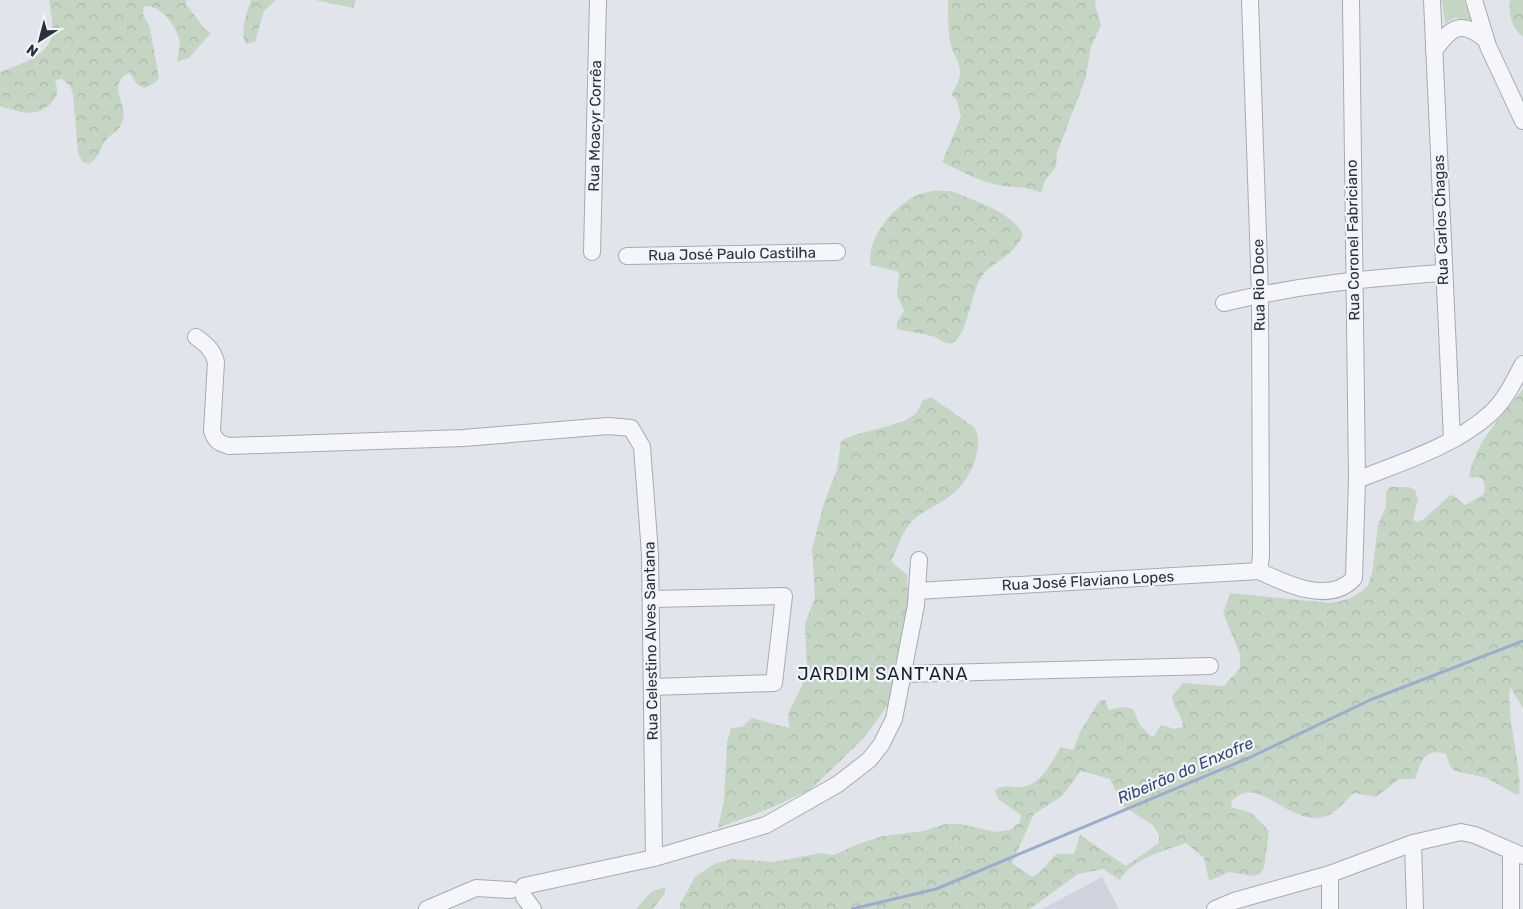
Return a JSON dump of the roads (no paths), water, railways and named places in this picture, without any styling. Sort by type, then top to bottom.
[{"type":"street","name":"Rua Moacyr Corrêa","points":[[592,252],[598,0]]},
{"type":"street","name":"Rua Rio Doce","points":[[1250,0],[1260,294],[1262,556],[1259,570]]},
{"type":"street","name":"Rua Coronel Fabriciano","points":[[1259,570],[1280,581],[1309,590],[1333,590],[1348,585],[1354,578],[1357,480],[1351,0]]},
{"type":"street","name":"Rua Carlos Chagas","points":[[1432,0],[1452,439]]},
{"type":"street","points":[[1474,0],[1486,40],[1523,121]]},
{"type":"street","points":[[1434,51],[1454,28],[1463,27],[1475,30],[1486,40]]},
{"type":"street","name":"Rua José Paulo Castilha","points":[[627,256],[837,252]]},
{"type":"street","points":[[1224,303],[1260,294],[1353,280],[1443,273]]},
{"type":"street","name":"Rua Celestino Alves Santana","points":[[196,337],[207,345],[214,354],[216,362],[212,430],[214,439],[220,444],[229,446],[463,438],[608,426],[631,428],[642,447],[650,554],[654,858]]},
{"type":"street","points":[[1357,480],[1452,439],[1491,413],[1504,399],[1523,364]]},
{"type":"street","points":[[1450,411],[1468,419],[1479,421]]},
{"type":"street","points":[[427,909],[476,888],[523,895],[766,825],[838,784],[869,760],[881,745],[894,719],[917,591],[919,560]]},
{"type":"street","name":"Rua José Flaviano Lopes","points":[[917,591],[1259,570]]},
{"type":"street","points":[[651,599],[784,596],[774,683],[652,687]]},
{"type":"street","points":[[902,674],[1210,666]]},
{"type":"street","points":[[1215,909],[1234,905],[1330,874],[1413,843],[1461,832],[1475,834],[1517,853],[1511,909]]},
{"type":"street","points":[[1413,843],[1415,909]]},
{"type":"street","points":[[1330,874],[1330,909]]},
{"type":"waterway","name":"Ribeirão do Enxofre","points":[[852,909],[936,889],[1251,757],[1370,700],[1523,641]]},
{"type":"district","name":"JARDIM SANT'ANA","points":[[883,674]]}]
